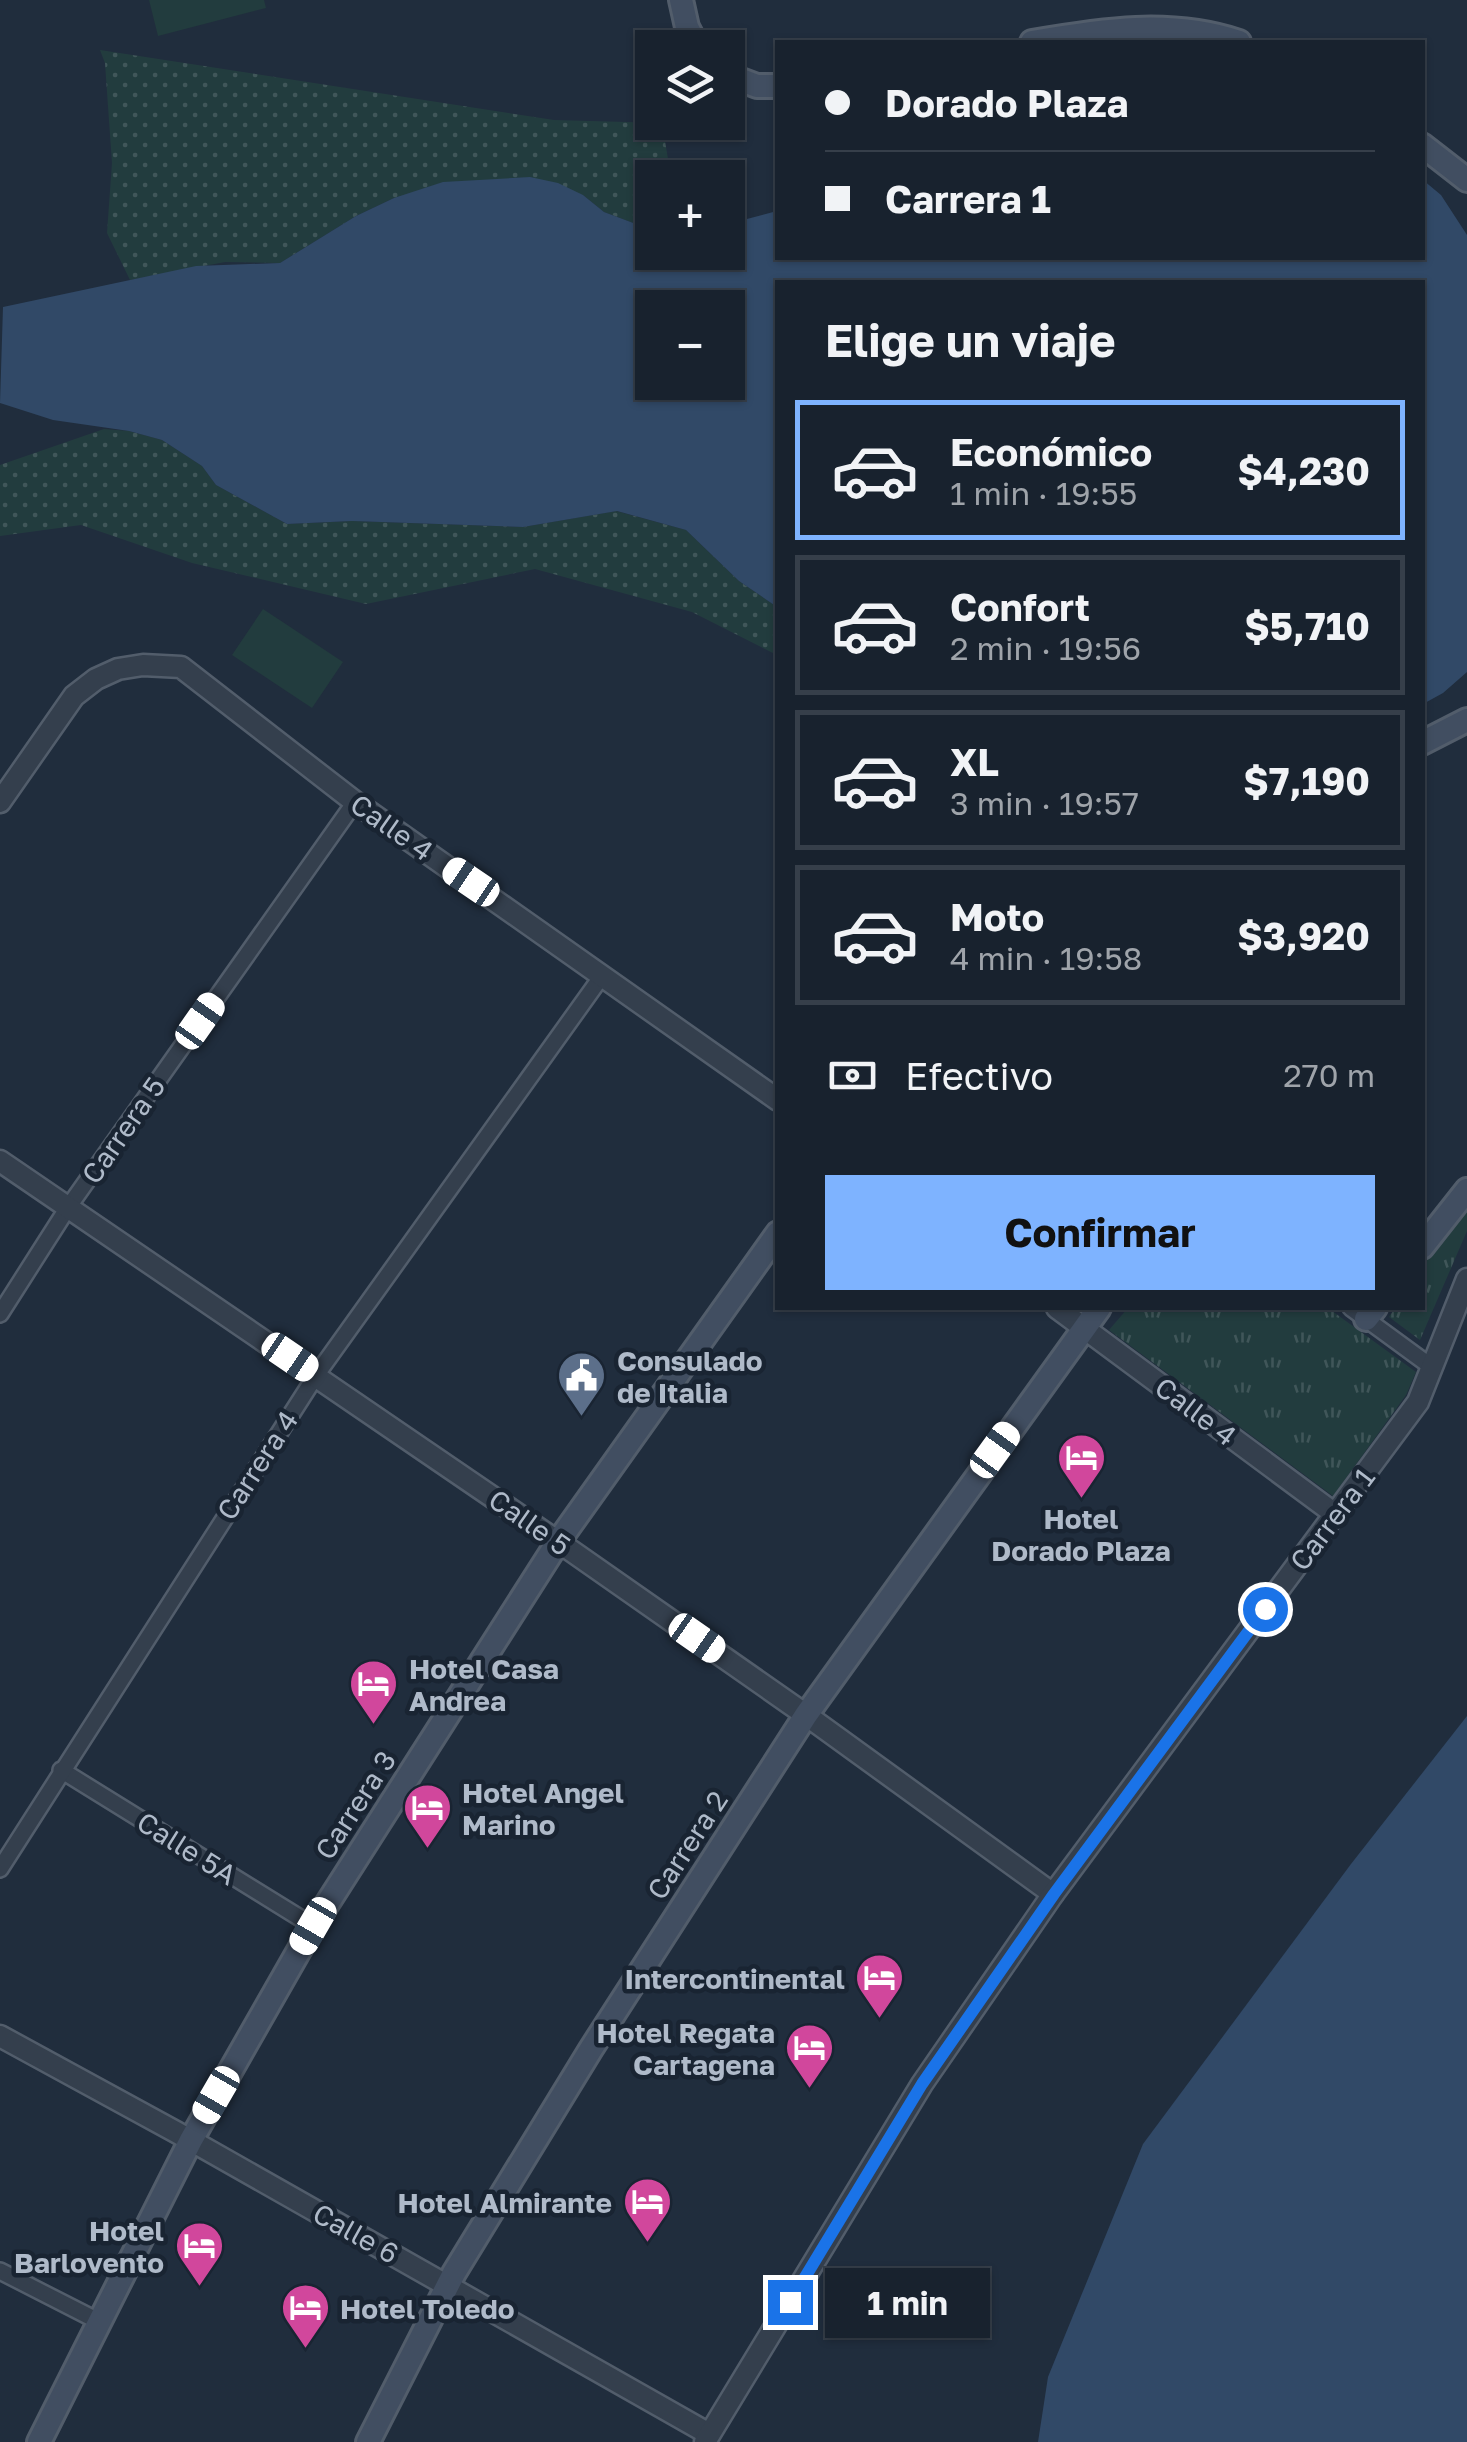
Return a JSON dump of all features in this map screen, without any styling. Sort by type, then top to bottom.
[{"type":"main road","points":[[681,0],[688,30]]},
{"type":"main road","points":[[1044,40],[1142,28],[1182,30],[1230,40]]},
{"type":"main road","points":[[745,81],[775,86]]},
{"type":"main road","points":[[1425,147],[1467,180]]},
{"type":"main road","points":[[1425,741],[1467,720]]},
{"type":"main road","points":[[1425,1221],[1467,1190]]},
{"type":"main road","points":[[1425,1243],[1467,1190]]},
{"type":"main road","name":"Carrera 3","points":[[38,2442],[190,2140],[313,1926],[558,1542],[775,1237]]},
{"type":"main road","name":"Carrera 2","points":[[368,2442],[447,2285],[591,2049],[806,1715],[1097,1310]]},
{"type":"street","name":"Calle 4","points":[[0,802],[74,696],[96,679],[130,667],[181,666],[354,802],[775,1098]]},
{"type":"street","name":"Carrera 5","points":[[0,1314],[67,1209],[354,802]]},
{"type":"street","name":"Carrera 4","points":[[0,1869],[317,1374],[602,976]]},
{"type":"street","name":"Calle 5","points":[[0,1161],[317,1374],[806,1715],[1054,1894]]},
{"type":"street","name":"Carrera 1","points":[[707,2438],[922,2084],[1054,1894],[1418,1402],[1467,1280]]},
{"type":"street","name":"Calle 4","points":[[1061,1310],[1335,1514]]},
{"type":"street","points":[[1364,1311],[1434,1368]]},
{"type":"street","name":"Calle 5A","points":[[61,1770],[313,1926]]},
{"type":"street","name":"Calle 6","points":[[0,2036],[447,2285],[707,2438]]},
{"type":"street","points":[[0,2271],[98,2321]]},
{"type":"green space","points":[[149,0],[264,0],[266,8],[158,36]]},
{"type":"green space","points":[[100,50],[554,120],[635,122],[635,140],[665,140],[668,160],[635,160],[635,224],[604,212],[583,195],[394,198],[356,216],[280,263],[225,262],[130,280],[107,233],[112,163],[105,63]]},
{"type":"green space","points":[[104,429],[162,440],[202,466],[216,485],[287,524],[352,521],[523,527],[616,511],[686,530],[739,581],[775,606],[775,654],[692,612],[535,569],[366,604],[192,563],[81,525],[0,536],[0,465]]},
{"type":"green space","points":[[263,609],[343,662],[312,708],[232,655]]},
{"type":"green space","points":[[1467,1212],[1467,1231],[1420,1340],[1389,1317],[1394,1310],[1425,1310],[1425,1262]]},
{"type":"green space","points":[[1126,1310],[1331,1310],[1416,1372],[1406,1395],[1333,1496],[1109,1330]]},
{"type":"water","points":[[530,177],[558,183],[583,195],[604,212],[635,224],[635,270],[745,270],[745,219],[775,212],[775,260],[1425,260],[1425,182],[1441,195],[1467,235],[1467,672],[1425,703],[1425,280],[775,280],[775,606],[739,581],[686,530],[617,511],[523,527],[352,521],[287,524],[216,485],[202,466],[162,440],[53,420],[0,403],[3,307],[196,266],[280,263],[356,216],[443,182]]},
{"type":"water","points":[[1467,1716],[1467,2442],[1038,2442],[1048,2377],[1143,2144],[1351,1864]]},
{"type":"place","name":"Consulado de Italia","points":[[582,1418]]},
{"type":"place","name":"Hotel Dorado Plaza","points":[[1081,1500]]},
{"type":"place","name":"Hotel Casa Andrea","points":[[374,1726]]},
{"type":"place","name":"Hotel Angel Marino","points":[[427,1850]]},
{"type":"place","name":"Intercontinental","points":[[880,2020]]},
{"type":"place","name":"Hotel Regata Cartagena","points":[[810,2090]]},
{"type":"place","name":"Hotel Almirante","points":[[647,2244]]},
{"type":"place","name":"Hotel Barlovento","points":[[199,2288]]},
{"type":"place","name":"Hotel Toledo","points":[[305,2350]]},
{"type":"route","points":[[790,2302],[922,2084],[1054,1894],[1265,1609]]}]
